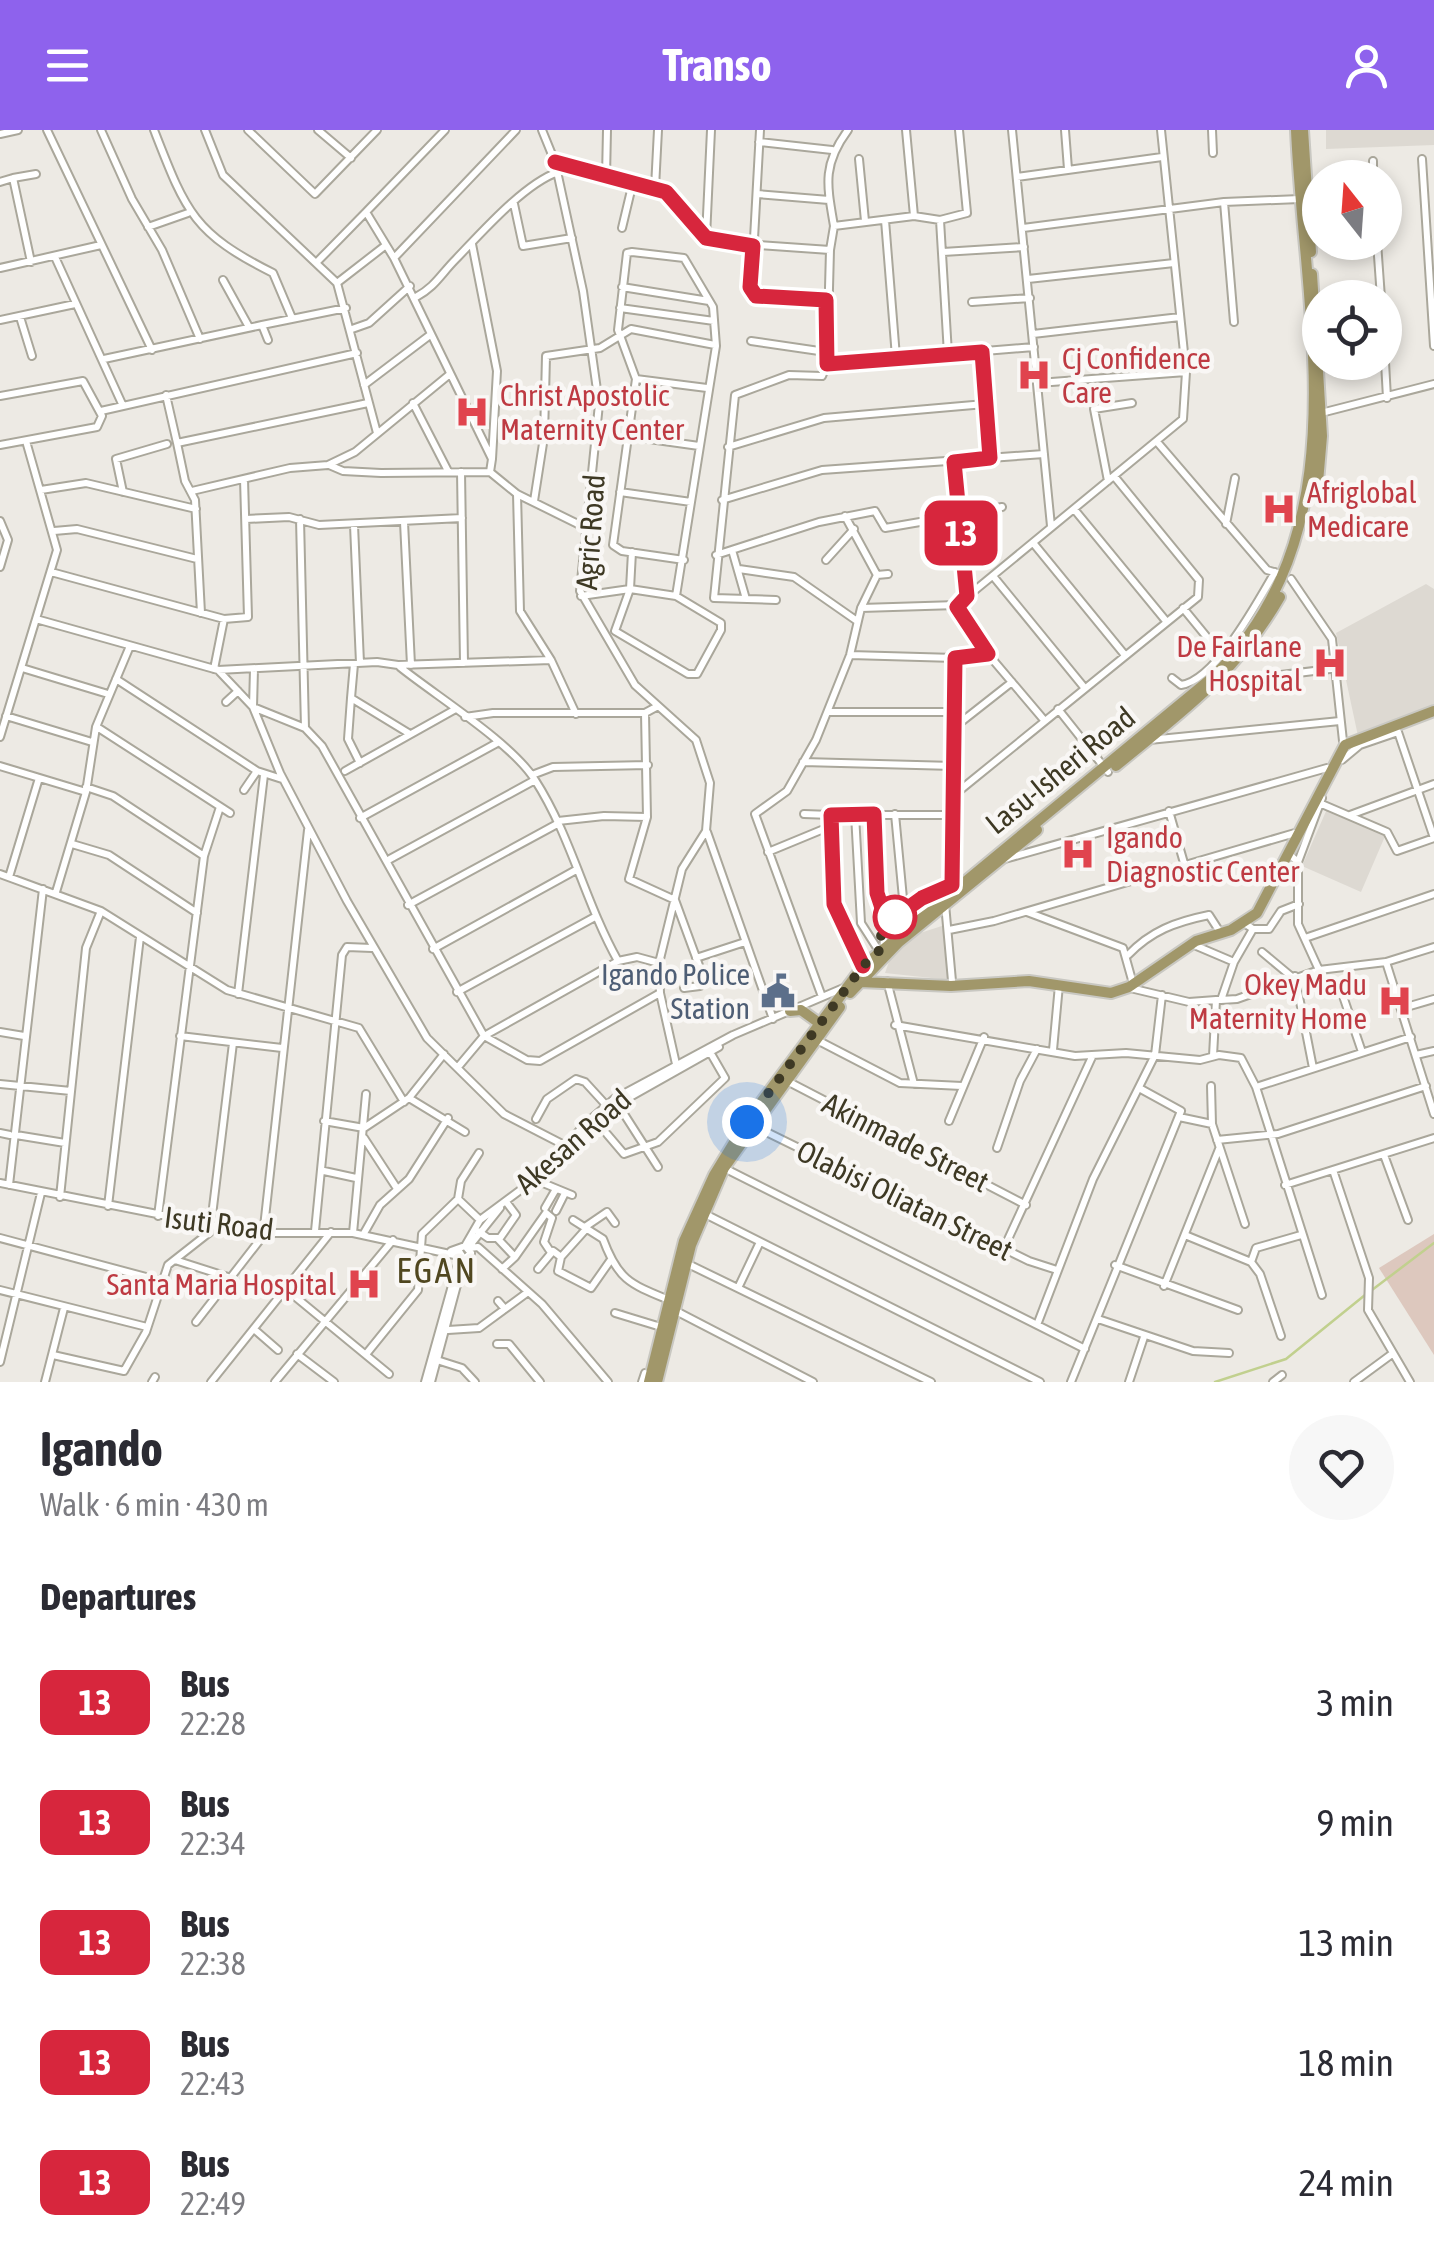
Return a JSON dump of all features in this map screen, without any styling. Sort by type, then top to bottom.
[{"type":"main road","name":"Lasu-Isheri Road","points":[[868,967],[1106,769],[1225,659],[1284,575],[1305,517],[1313,459],[1300,130]]},
{"type":"main road","name":"Lasu-Isheri Road","points":[[645,1379],[703,1213],[724,1168],[882,948],[952,887],[1148,740],[1225,675],[1254,642],[1314,504],[1321,413],[1300,130]]},
{"type":"main road","points":[[855,984],[887,980],[951,986],[1020,981],[1111,994],[1194,945],[1248,926],[1294,859],[1300,837],[1346,744],[1397,729],[1434,708]]},
{"type":"main road","points":[[868,967],[888,976],[952,981],[1029,976],[1110,988],[1130,984],[1192,938],[1239,921],[1259,902],[1300,837],[1344,740],[1434,708]]},
{"type":"main road","name":"Lasu-Isheri Road","points":[[657,1382],[690,1226],[714,1175],[819,1023],[855,984]]},
{"type":"main road","points":[[790,1011],[801,1010],[819,1023]]},
{"type":"street","points":[[0,134],[18,130]]},
{"type":"street","points":[[47,130],[152,350]]},
{"type":"street","points":[[101,130],[200,339]]},
{"type":"street","points":[[154,130],[188,213],[241,258],[275,275],[292,318]]},
{"type":"street","points":[[205,130],[223,175],[337,284],[377,433]]},
{"type":"street","points":[[248,130],[315,194],[377,130]]},
{"type":"street","points":[[318,130],[350,158]]},
{"type":"street","points":[[316,263],[445,130]]},
{"type":"street","points":[[394,258],[516,130]]},
{"type":"street","name":"Agric Road","points":[[542,130],[558,172],[594,348],[599,412],[581,596],[630,679],[696,740],[711,788],[706,831],[684,864],[659,963],[660,993],[676,1064]]},
{"type":"street","points":[[606,178],[607,130]]},
{"type":"street","points":[[655,188],[658,130]]},
{"type":"street","points":[[706,238],[712,130]]},
{"type":"street","points":[[760,130],[751,293],[826,300]]},
{"type":"street","points":[[776,600],[714,600],[728,448],[737,392],[789,375],[822,376],[827,364],[826,300],[834,226],[830,200],[832,150],[848,130]]},
{"type":"street","points":[[906,130],[914,216]]},
{"type":"street","points":[[834,226],[914,216],[940,220],[967,213],[959,130]]},
{"type":"street","points":[[1012,130],[1052,528]]},
{"type":"street","points":[[1065,130],[1068,169]]},
{"type":"street","points":[[861,608],[957,605],[1158,443],[1184,416],[1186,372],[1161,130]]},
{"type":"street","points":[[1212,130],[1213,153]]},
{"type":"street","points":[[759,142],[832,150]]},
{"type":"street","points":[[1017,177],[1162,157]]},
{"type":"street","points":[[858,159],[865,221]]},
{"type":"street","points":[[1422,159],[1434,346]]},
{"type":"street","points":[[555,162],[655,188],[676,200],[706,238],[753,246],[830,250]]},
{"type":"street","points":[[416,297],[438,283],[534,184],[558,172]]},
{"type":"street","points":[[0,182],[36,174]]},
{"type":"street","points":[[13,178],[31,262]]},
{"type":"street","points":[[622,228],[633,182]]},
{"type":"street","points":[[756,194],[830,200]]},
{"type":"street","points":[[1022,228],[1224,202],[1300,199]]},
{"type":"street","points":[[1224,202],[1234,322]]},
{"type":"street","points":[[514,203],[523,246],[572,238]]},
{"type":"street","points":[[366,212],[416,297],[430,335],[492,459]]},
{"type":"street","points":[[148,228],[188,213]]},
{"type":"street","points":[[886,220],[896,358]]},
{"type":"street","points":[[940,220],[948,354]]},
{"type":"street","points":[[472,244],[497,372],[490,472]]},
{"type":"street","points":[[0,268],[101,245]]},
{"type":"street","points":[[337,284],[386,245]]},
{"type":"street","points":[[942,252],[1024,247]]},
{"type":"street","points":[[676,596],[684,560],[707,388],[716,346],[714,321],[709,301],[684,258],[626,254],[619,334],[636,379],[613,545],[684,560]]},
{"type":"street","points":[[55,257],[123,406]]},
{"type":"street","points":[[1028,279],[1174,264]]},
{"type":"street","points":[[224,280],[249,328]]},
{"type":"street","points":[[352,329],[369,324],[410,286]]},
{"type":"street","points":[[622,287],[709,301]]},
{"type":"street","points":[[972,302],[1030,298]]},
{"type":"street","points":[[0,320],[75,304]]},
{"type":"street","points":[[104,359],[346,308]]},
{"type":"street","points":[[620,308],[714,321]]},
{"type":"street","points":[[20,317],[32,356]]},
{"type":"street","points":[[1033,334],[1180,317]]},
{"type":"street","points":[[262,325],[268,340]]},
{"type":"street","points":[[534,501],[544,437],[544,358],[594,348],[631,330],[716,346]]},
{"type":"street","points":[[364,385],[430,335]]},
{"type":"street","points":[[751,341],[826,352]]},
{"type":"street","points":[[827,364],[1034,347]]},
{"type":"street","points":[[102,411],[357,352]]},
{"type":"street","points":[[982,352],[990,458]]},
{"type":"street","points":[[1038,383],[1186,372]]},
{"type":"street","points":[[192,492],[328,465],[354,452],[450,374]]},
{"type":"street","points":[[636,379],[707,388]]},
{"type":"street","points":[[1386,380],[1387,398]]},
{"type":"street","points":[[0,396],[83,381],[102,411],[97,428],[0,445]]},
{"type":"street","points":[[1321,413],[1434,384]]},
{"type":"street","points":[[166,395],[196,509],[202,612]]},
{"type":"street","points":[[414,403],[448,470]]},
{"type":"street","points":[[954,795],[1198,596],[1200,582],[1111,479],[1094,409],[1132,403]]},
{"type":"street","points":[[177,444],[368,404]]},
{"type":"street","points":[[728,448],[828,418],[985,404]]},
{"type":"street","points":[[628,436],[699,446]]},
{"type":"street","points":[[0,737],[57,550],[26,441]]},
{"type":"street","points":[[1158,443],[1267,570],[1284,575],[1329,633],[1338,668],[1344,740]]},
{"type":"street","points":[[122,492],[116,459],[167,444]]},
{"type":"street","points":[[722,500],[822,470],[1044,454]]},
{"type":"street","points":[[954,462],[967,596]]},
{"type":"street","points":[[328,465],[362,472],[490,472],[517,494],[586,528]]},
{"type":"street","points":[[461,472],[464,663]]},
{"type":"street","points":[[1226,525],[1235,478]]},
{"type":"street","points":[[51,572],[224,619],[248,617],[244,479]]},
{"type":"street","points":[[41,490],[82,483],[196,509]]},
{"type":"street","points":[[620,492],[691,502]]},
{"type":"street","points":[[517,494],[520,611],[551,660],[576,714]]},
{"type":"street","points":[[960,514],[1002,508]]},
{"type":"street","points":[[1074,509],[1166,620]]},
{"type":"street","points":[[716,555],[845,516],[875,511],[888,528],[920,522]]},
{"type":"street","points":[[845,516],[877,574]]},
{"type":"street","points":[[246,519],[300,520],[320,526],[462,518]]},
{"type":"street","points":[[300,520],[305,728]]},
{"type":"street","points":[[0,521],[8,540],[0,567]]},
{"type":"street","points":[[404,522],[411,664]]},
{"type":"street","points":[[354,524],[357,664],[348,738],[360,763]]},
{"type":"street","points":[[54,530],[77,529],[197,559]]},
{"type":"street","points":[[826,560],[854,529]]},
{"type":"street","points":[[1034,544],[1124,654]]},
{"type":"street","points":[[732,550],[746,599]]},
{"type":"street","points":[[581,596],[630,589],[676,596],[722,626],[692,675],[614,630],[630,589],[632,552]]},
{"type":"street","points":[[740,569],[794,577],[856,621]]},
{"type":"street","points":[[877,574],[888,574]]},
{"type":"street","points":[[822,994],[755,814],[786,790],[803,762],[828,712],[850,655],[856,621],[877,574]]},
{"type":"street","points":[[994,576],[1083,686]]},
{"type":"street","points":[[957,605],[988,654],[1044,720]]},
{"type":"street","points":[[1172,678],[1185,685],[1225,659],[1183,608]]},
{"type":"street","points":[[36,619],[216,670],[551,660]]},
{"type":"street","points":[[216,670],[224,619]]},
{"type":"street","points":[[56,892],[86,790],[96,727],[130,646]]},
{"type":"street","points":[[850,655],[955,658],[988,654]]},
{"type":"street","points":[[882,948],[880,932],[887,923],[904,910],[952,887],[955,658]]},
{"type":"street","points":[[398,665],[534,777],[558,822],[593,918],[618,960]]},
{"type":"street","points":[[22,668],[108,694]]},
{"type":"street","points":[[1225,675],[1241,680],[1338,668]]},
{"type":"street","points":[[253,708],[254,669]]},
{"type":"street","points":[[216,670],[253,708],[308,828],[372,948],[424,1034],[504,1114],[566,1146]]},
{"type":"street","points":[[116,678],[261,773],[283,780]]},
{"type":"street","points":[[955,727],[1012,682]]},
{"type":"street","points":[[226,702],[238,691]]},
{"type":"street","points":[[351,698],[410,734]]},
{"type":"street","points":[[464,718],[494,713],[645,713],[658,706]]},
{"type":"street","points":[[253,708],[305,728],[322,746],[484,1036],[527,1060],[540,1061],[660,993]]},
{"type":"street","points":[[1058,709],[1106,769]]},
{"type":"street","points":[[345,771],[454,710]]},
{"type":"street","points":[[828,712],[956,712]]},
{"type":"street","points":[[645,713],[648,818],[629,879],[675,900],[704,983],[684,988]]},
{"type":"street","points":[[6,716],[92,742]]},
{"type":"street","points":[[1148,740],[1340,721]]},
{"type":"street","points":[[96,727],[230,813]]},
{"type":"street","points":[[1318,802],[1387,832],[1397,851],[1434,839],[1397,729]]},
{"type":"street","points":[[360,818],[497,743]]},
{"type":"street","points":[[803,762],[954,766]]},
{"type":"street","points":[[390,859],[552,766],[648,764]]},
{"type":"street","points":[[0,766],[113,796],[204,856]]},
{"type":"street","points":[[1000,860],[1333,767]]},
{"type":"street","points":[[244,790],[261,773]]},
{"type":"street","points":[[238,994],[261,773]]},
{"type":"street","points":[[38,778],[4,875],[101,911],[189,970],[238,994],[364,1032],[406,1100],[448,1118],[466,1132]]},
{"type":"street","points":[[1349,815],[1434,784]]},
{"type":"street","points":[[158,1216],[204,856],[220,807]]},
{"type":"street","points":[[1169,811],[1184,862]]},
{"type":"street","points":[[804,814],[951,814]]},
{"type":"street","points":[[855,814],[861,923],[882,948]]},
{"type":"street","points":[[874,814],[877,893],[887,923]]},
{"type":"street","points":[[896,814],[904,910]]},
{"type":"street","points":[[831,815],[834,904],[868,967]]},
{"type":"street","points":[[408,905],[558,822],[604,816],[648,818]]},
{"type":"street","points":[[768,852],[831,826]]},
{"type":"street","points":[[196,1322],[264,1233],[308,828]]},
{"type":"street","points":[[706,831],[773,1019]]},
{"type":"street","points":[[949,930],[1026,912],[1184,862],[1300,837]]},
{"type":"street","points":[[72,844],[109,854],[197,913]]},
{"type":"street","points":[[1294,859],[1298,921],[1319,970]]},
{"type":"street","points":[[433,948],[576,870]]},
{"type":"street","points":[[10,1185],[43,888]]},
{"type":"street","points":[[1305,938],[1434,894]]},
{"type":"street","points":[[945,904],[952,981]]},
{"type":"street","points":[[1213,1056],[1219,1000],[1248,926],[1268,929],[1281,912],[1299,904]]},
{"type":"street","points":[[60,1197],[87,943],[101,911]]},
{"type":"street","points":[[1026,912],[1105,938],[1123,948],[1130,984],[1189,1002],[1262,991],[1293,976],[1386,962],[1434,946]]},
{"type":"street","points":[[1126,956],[1144,937],[1183,920],[1209,915],[1218,929]]},
{"type":"street","points":[[457,992],[593,918]]},
{"type":"street","points":[[108,1206],[140,937]]},
{"type":"street","points":[[696,958],[744,942]]},
{"type":"street","points":[[1194,945],[1234,962]]},
{"type":"street","points":[[315,1231],[344,950],[372,948]]},
{"type":"street","points":[[1262,952],[1293,976],[1313,1068]]},
{"type":"street","points":[[458,1067],[484,1036],[618,960],[636,957],[659,963]]},
{"type":"street","points":[[1386,962],[1434,1114]]},
{"type":"street","points":[[887,980],[895,1025],[914,1084]]},
{"type":"street","name":"Akesan Road","points":[[428,1382],[457,1267],[480,1220],[546,1171],[606,1105],[676,1064],[822,994],[855,984]]},
{"type":"street","points":[[1052,1050],[1059,986]]},
{"type":"street","points":[[1037,1325],[1093,1179],[1155,1056],[1162,995]]},
{"type":"street","points":[[1343,996],[1362,1052]]},
{"type":"street","points":[[1403,1008],[1434,998]]},
{"type":"street","points":[[895,1025],[1092,1057],[1126,1052],[1200,1060],[1213,1056],[1241,1058],[1256,1087],[1268,1136],[1322,1295]]},
{"type":"street","name":"Akesan Road","points":[[466,1249],[478,1231],[507,1203],[538,1182],[589,1122],[750,1029]]},
{"type":"street","points":[[0,1032],[24,1036]]},
{"type":"street","points":[[180,1036],[282,1048]]},
{"type":"street","points":[[1256,1087],[1411,1036]]},
{"type":"street","points":[[949,1121],[984,1038]]},
{"type":"street","points":[[817,1040],[886,1078],[914,1084],[962,1086]]},
{"type":"street","points":[[53,1356],[120,1373],[147,1327],[161,1281],[174,1260],[206,1236],[212,1225],[233,1043]]},
{"type":"street","points":[[996,1148],[1020,1080],[1037,1049]]},
{"type":"street","points":[[1416,1055],[1434,1051]]},
{"type":"street","points":[[607,1134],[624,1154],[648,1148],[705,1102],[724,1078],[710,1052]]},
{"type":"street","points":[[364,1133],[406,1100],[444,1054]]},
{"type":"street","points":[[1004,1248],[1092,1057]]},
{"type":"street","points":[[536,1119],[547,1100],[576,1079],[606,1105]]},
{"type":"street","name":"Akinmade Street","points":[[786,1080],[1026,1205]]},
{"type":"street","points":[[0,1084],[71,1091]]},
{"type":"street","points":[[1211,1086],[1212,1124],[1245,1224]]},
{"type":"street","points":[[1218,1144],[1268,1136],[1426,1086]]},
{"type":"street","points":[[1071,1382],[1179,1117],[1180,1108],[1139,1088]]},
{"type":"street","points":[[353,1233],[366,1094]]},
{"type":"street","points":[[618,1103],[658,1166]]},
{"type":"street","points":[[1179,1117],[1212,1124]]},
{"type":"street","points":[[364,1235],[396,1187],[409,1179],[448,1118]]},
{"type":"street","points":[[324,1121],[364,1133],[396,1187]]},
{"type":"street","name":"Olabisi Oliatan Street","points":[[753,1126],[1004,1248],[1058,1270]]},
{"type":"street","points":[[0,1134],[65,1143]]},
{"type":"street","points":[[1285,1185],[1434,1138]]},
{"type":"street","points":[[1164,1286],[1218,1144]]},
{"type":"street","points":[[367,1353],[418,1290],[424,1229],[458,1199],[462,1181],[480,1153]]},
{"type":"street","points":[[1384,1154],[1408,1220]]},
{"type":"street","points":[[724,1168],[1085,1349]]},
{"type":"street","points":[[1333,1170],[1359,1242],[1370,1293],[1368,1310],[1410,1382]]},
{"type":"street","points":[[324,1172],[356,1178]]},
{"type":"street","points":[[538,1182],[564,1192]]},
{"type":"street","name":"Isuti Road","points":[[0,1183],[158,1216],[264,1233],[353,1233],[440,1251],[466,1249]]},
{"type":"street","points":[[545,1208],[564,1192]]},
{"type":"street","points":[[556,1211],[564,1192]]},
{"type":"street","points":[[0,1362],[42,1193]]},
{"type":"street","points":[[458,1199],[480,1220]]},
{"type":"street","points":[[498,1239],[516,1215],[507,1203]]},
{"type":"street","points":[[610,1261],[591,1288],[558,1271],[561,1257],[586,1228],[607,1212],[615,1223]]},
{"type":"street","points":[[703,1213],[1040,1382]]},
{"type":"street","points":[[502,1269],[515,1257],[524,1236],[541,1216],[549,1214],[552,1222],[544,1244],[561,1257]]},
{"type":"street","points":[[572,1220],[603,1239],[610,1261],[627,1282],[813,1382]]},
{"type":"street","points":[[535,1225],[548,1234]]},
{"type":"street","points":[[478,1231],[498,1239],[515,1257]]},
{"type":"street","points":[[211,1382],[331,1232]]},
{"type":"street","points":[[1185,1235],[1251,1262],[1260,1274],[1281,1336]]},
{"type":"street","points":[[1251,1262],[1258,1247],[1301,1235]]},
{"type":"street","points":[[0,1238],[161,1281]]},
{"type":"street","points":[[275,1382],[393,1240]]},
{"type":"street","points":[[738,1288],[760,1242]]},
{"type":"street","points":[[466,1249],[478,1247],[528,1292],[608,1382]]},
{"type":"street","points":[[538,1268],[550,1251]]},
{"type":"street","points":[[174,1260],[228,1277]]},
{"type":"street","points":[[686,1263],[931,1382]]},
{"type":"street","points":[[1116,1265],[1164,1286],[1238,1310]]},
{"type":"street","name":"Akesan Road","points":[[428,1382],[440,1361],[448,1330],[457,1267]]},
{"type":"street","points":[[0,1290],[147,1327]]},
{"type":"street","points":[[287,1290],[389,1374]]},
{"type":"street","points":[[448,1330],[479,1328],[528,1292]]},
{"type":"street","points":[[498,1302],[505,1309]]},
{"type":"street","points":[[45,1382],[64,1308]]},
{"type":"street","points":[[614,1314],[662,1328]]},
{"type":"street","points":[[1098,1319],[1144,1337],[1194,1350],[1228,1353]]},
{"type":"street","points":[[254,1330],[278,1350]]},
{"type":"street","points":[[1129,1382],[1144,1337]]},
{"type":"street","points":[[497,1344],[508,1344],[540,1382]]},
{"type":"street","points":[[297,1354],[334,1382]]},
{"type":"street","points":[[1354,1382],[1392,1354]]},
{"type":"street","points":[[440,1361],[462,1368],[475,1382]]},
{"type":"street","points":[[1272,1382],[1282,1375]]},
{"type":"shaded area","points":[[1326,130],[1434,130],[1434,145],[1326,149]]},
{"type":"shaded area","points":[[1426,584],[1434,589],[1434,708],[1358,736],[1336,633]]},
{"type":"shaded area","points":[[1327,809],[1386,834],[1361,892],[1302,866]]},
{"type":"shaded area","points":[[948,924],[950,980],[885,973],[891,956],[917,934]]},
{"type":"shaded area","points":[[1434,1234],[1434,1355],[1379,1268]]},
{"type":"waterway","points":[[1372,1290],[1434,1243]]},
{"type":"waterway","points":[[1215,1382],[1286,1359],[1365,1295]]},
{"type":"bus line","name":"13","points":[[555,162],[666,192],[706,238],[753,246],[750,287],[756,296],[826,300],[827,364],[982,352],[990,458],[954,462],[967,596],[957,607],[988,654],[955,658],[952,885],[922,898],[887,923],[881,916],[877,893],[874,814],[831,815],[834,904],[863,966]]},
{"type":"place","name":"Cj Confidence Care","points":[[1034,375]]},
{"type":"place","name":"Christ Apostolic Maternity Center","points":[[472,412]]},
{"type":"place","name":"Afriglobal Medicare","points":[[1279,509]]},
{"type":"place","name":"De Fairlane Hospital","points":[[1330,663]]},
{"type":"place","name":"Igando Diagnostic Center","points":[[1078,854]]},
{"type":"place","name":"Igando Police Station","points":[[778,991]]},
{"type":"place","name":"Okey Madu Maternity Home","points":[[1395,1001]]},
{"type":"place","name":"Santa Maria Hospital","points":[[364,1284]]},
{"type":"district","name":"EGAN","points":[[437,1270]]},
{"type":"route","points":[[747,1122],[863,966],[884,946],[882,926],[895,917]]}]
